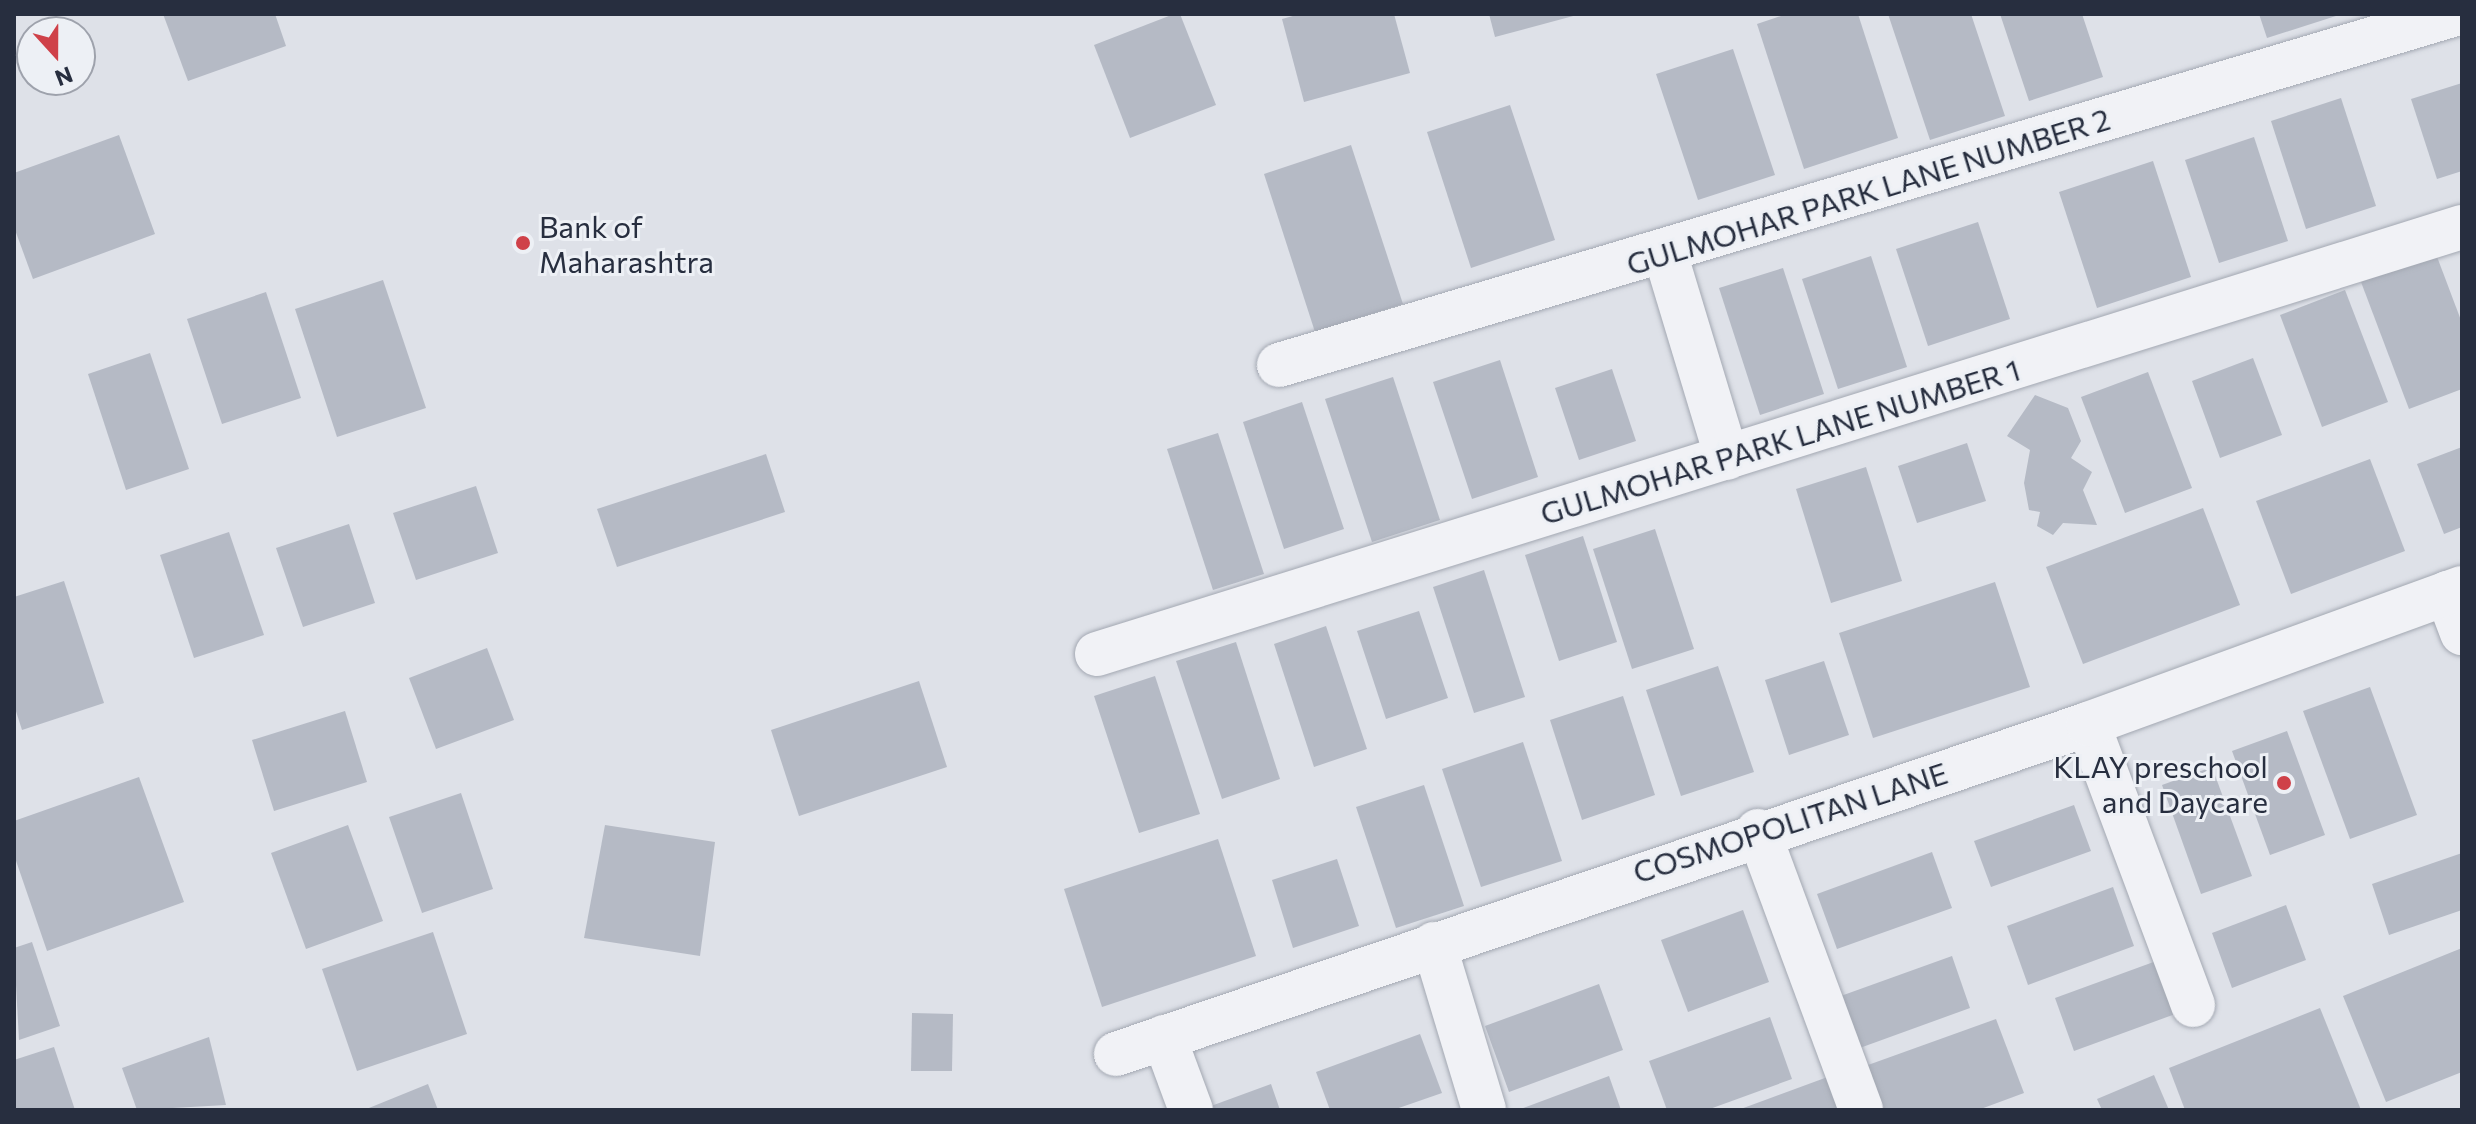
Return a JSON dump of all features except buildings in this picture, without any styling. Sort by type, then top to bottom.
[{"type":"street","name":"GULMOHAR PARK LANE NUMBER 2","points":[[1279,365],[1665,253],[2456,14]]},
{"type":"street","name":"GULMOHAR PARK LANE NUMBER 1","points":[[1097,654],[2462,227]]},
{"type":"street","points":[[1665,253],[1727,458]]},
{"type":"street","name":"COSMOPOLITAN LANE","points":[[1116,1054],[1758,831],[2457,605]]},
{"type":"street","points":[[2088,724],[2193,1005]]},
{"type":"street","points":[[1758,831],[1861,1110]]},
{"type":"street","points":[[1434,944],[1484,1110]]},
{"type":"street","points":[[1164,1037],[1191,1110]]},
{"type":"place","name":"Bank of Maharashtra","points":[[523,243]]},
{"type":"place","name":"KLAY preschool and Daycare","points":[[2284,783]]}]
